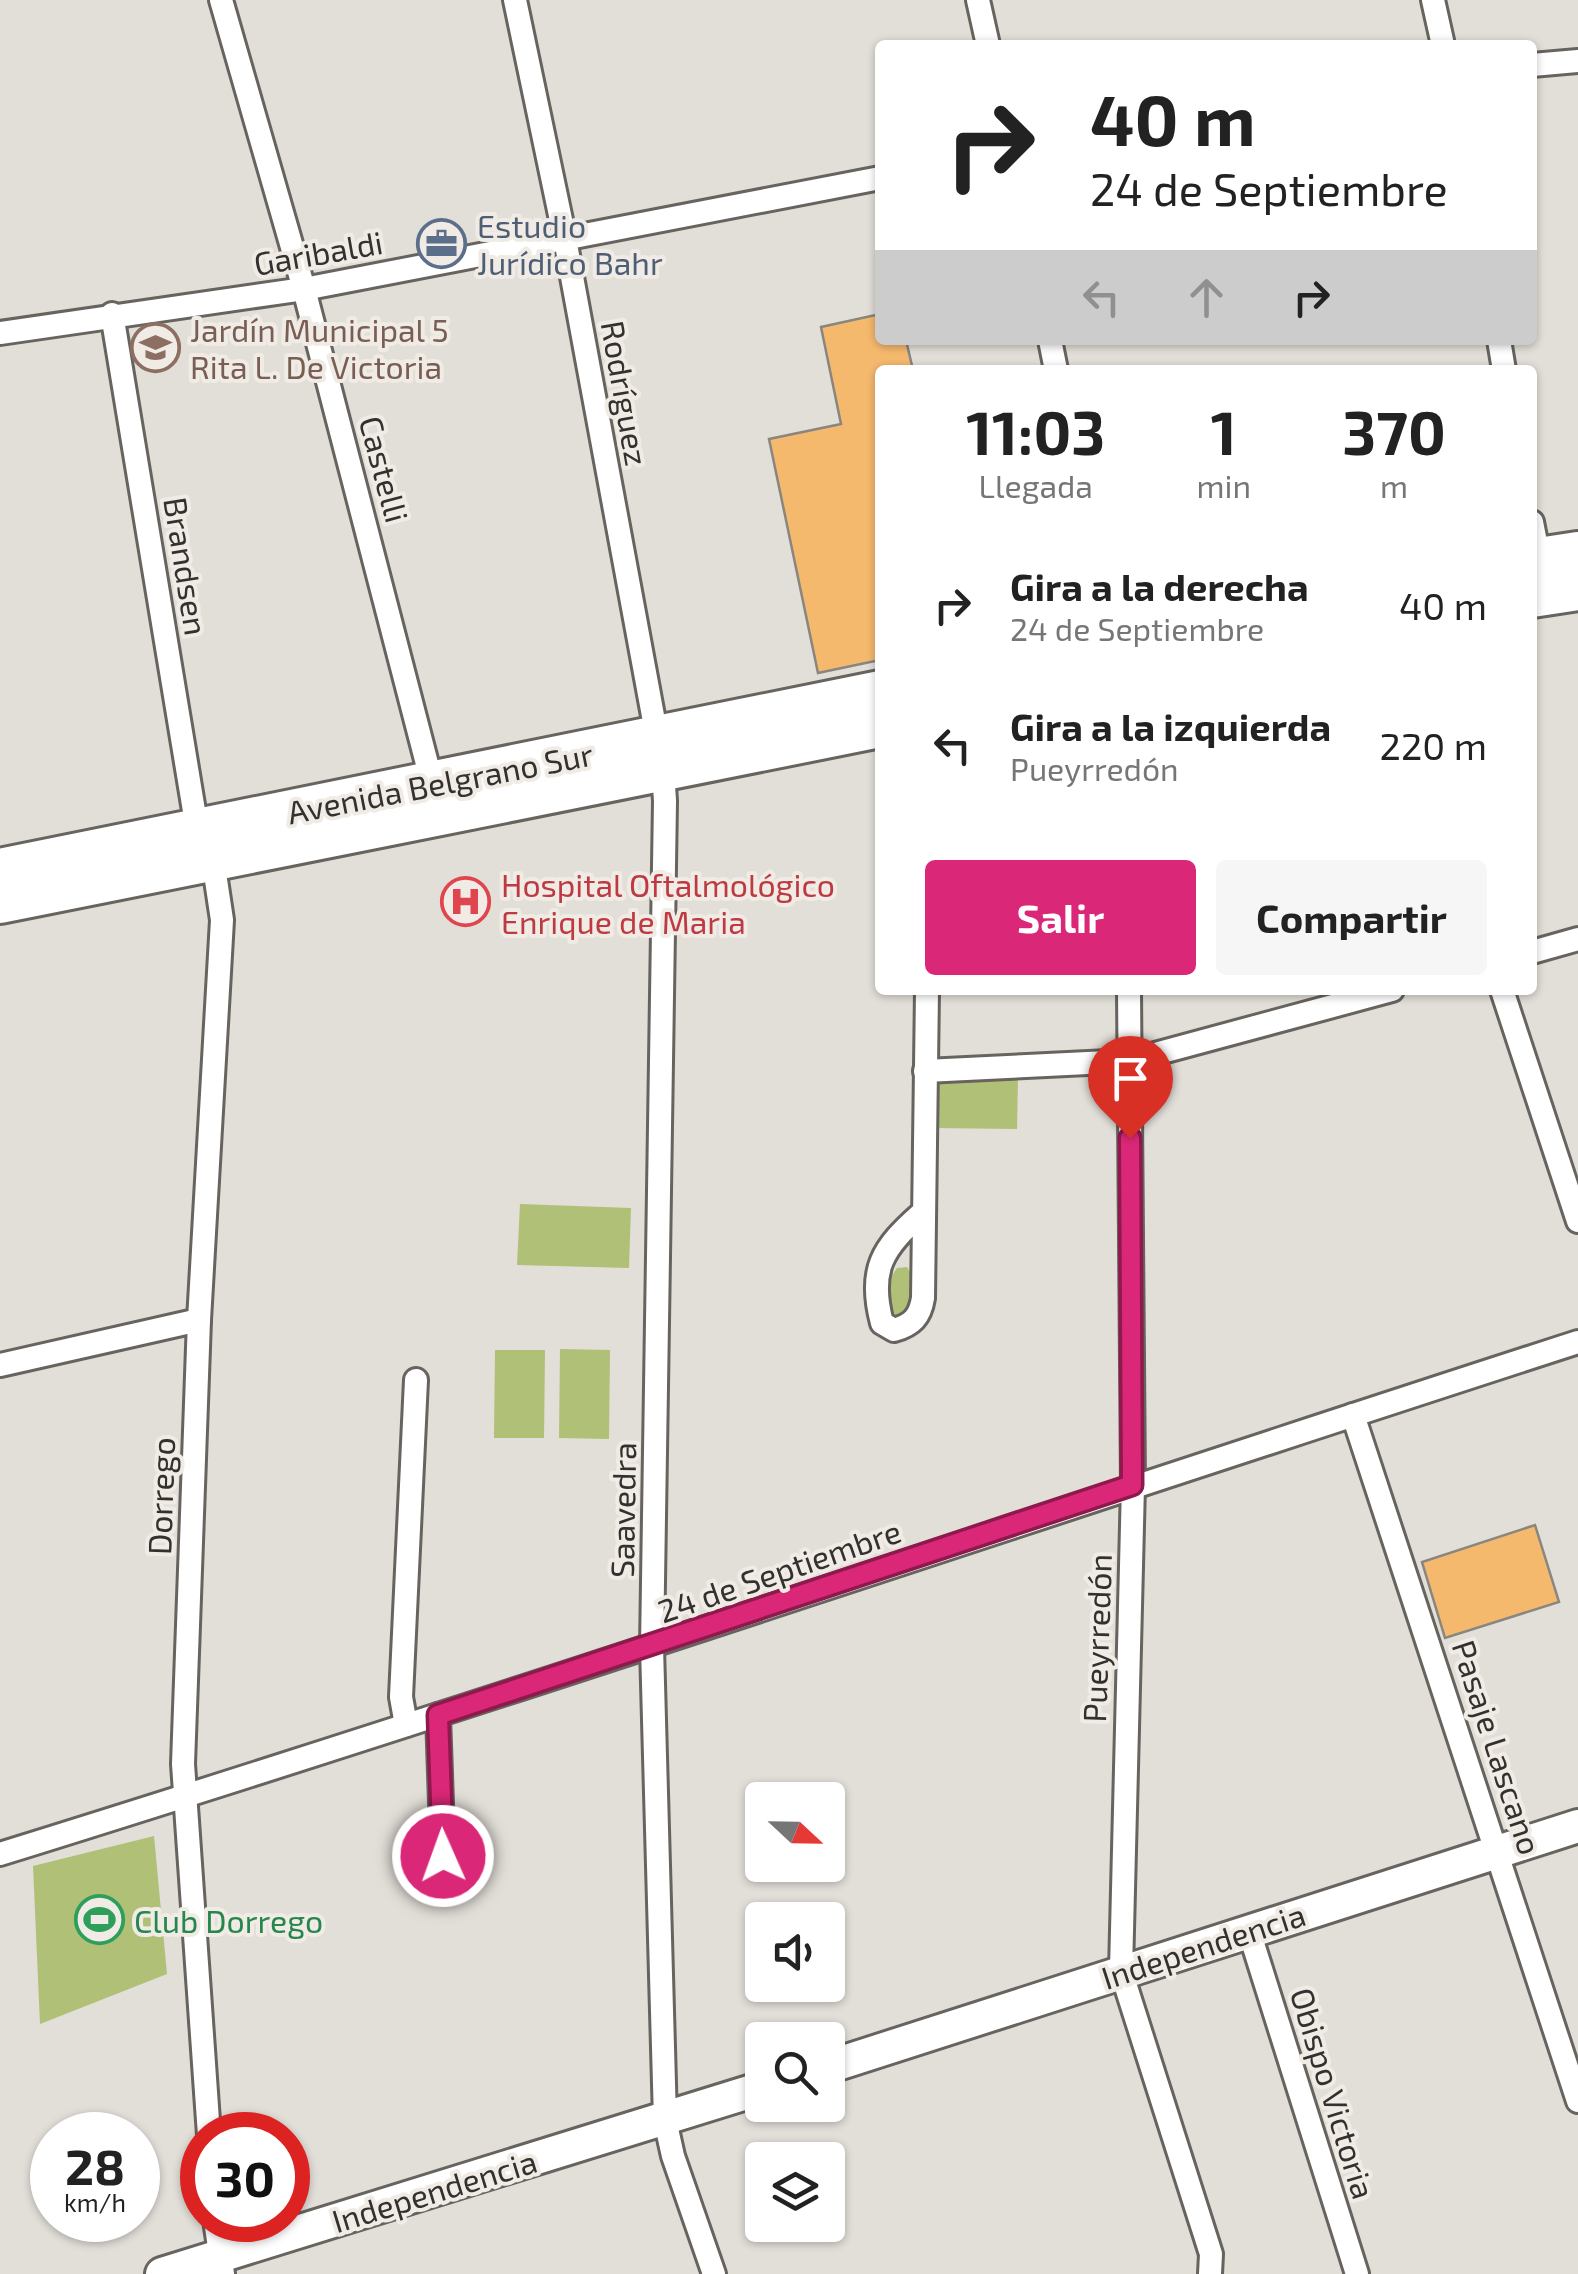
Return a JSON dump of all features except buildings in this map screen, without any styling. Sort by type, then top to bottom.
[{"type":"highway","points":[[1543,558],[1578,589]]},
{"type":"highway","name":"Avenida Belgrano Sur","points":[[0,870],[205,844],[660,755],[875,693]]},
{"type":"highway","name":"Avenida Belgrano Sur","points":[[0,902],[432,782],[875,727]]},
{"type":"street","name":"Castelli","points":[[221,0],[304,289],[432,782]]},
{"type":"street","name":"Rodríguez","points":[[516,0],[565,240],[660,755]]},
{"type":"street","points":[[978,0],[987,40]]},
{"type":"street","points":[[1433,0],[1441,40]]},
{"type":"street","points":[[1537,65],[1578,61]]},
{"type":"street","name":"Garibaldi","points":[[0,334],[112,314],[304,289],[875,179]]},
{"type":"street","name":"Brandsen","points":[[112,314],[205,844]]},
{"type":"street","name":"Saavedra","points":[[660,755],[652,1646],[665,2120],[673,2156],[714,2274]]},
{"type":"street","name":"Dorrego","points":[[205,844],[222,920],[199,1320],[184,1797],[206,2112]]},
{"type":"street","points":[[1537,951],[1578,939]]},
{"type":"street","points":[[922,1213],[927,995]]},
{"type":"street","name":"Pueyrredón","points":[[1130,995],[1132,1485],[1121,1971],[1211,2254],[1210,2274]]},
{"type":"street","points":[[926,1071],[1130,1061],[1374,995]]},
{"type":"street","points":[[1504,995],[1578,1221]]},
{"type":"street","points":[[0,1365],[199,1320]]},
{"type":"street","name":"24 de Septiembre","points":[[0,1854],[406,1726],[1578,1342]]},
{"type":"street","points":[[406,1726],[401,1698],[416,1380]]},
{"type":"street","name":"Pasaje Lascano","points":[[1353,1414],[1578,2100]]},
{"type":"street","points":[[438,1715],[444,1891]]},
{"type":"street","name":"Independencia","points":[[845,2061],[1578,1826]]},
{"type":"street","name":"Obispo Victoria","points":[[1249,1931],[1356,2274]]},
{"type":"street","name":"Independencia","points":[[162,2274],[220,2264],[745,2094]]},
{"type":"green space","points":[[934,1078],[1018,1079],[1017,1129],[934,1128]]},
{"type":"green space","points":[[520,1204],[631,1208],[629,1268],[517,1265]]},
{"type":"green space","points":[[907,1267],[914,1295],[910,1308],[899,1319],[888,1315],[883,1290],[897,1268]]},
{"type":"green space","points":[[560,1349],[610,1350],[609,1439],[559,1438]]},
{"type":"green space","points":[[495,1350],[545,1350],[544,1438],[494,1438]]},
{"type":"green space","name":"Club Dorrego","points":[[154,1836],[167,1974],[40,2024],[33,1866]]},
{"type":"place","name":"Estudio Jurídico Bahr","points":[[442,243]]},
{"type":"place","name":"Jardín Municipal 5 Rita L. De Victoria","points":[[155,347]]},
{"type":"place","name":"Hospital Oftalmológico Enrique de Maria","points":[[466,902]]},
{"type":"place","name":"Club Dorrego","points":[[99,1920]]},
{"type":"route","points":[[443,1856],[438,1715],[1132,1485],[1130,1138]]}]
